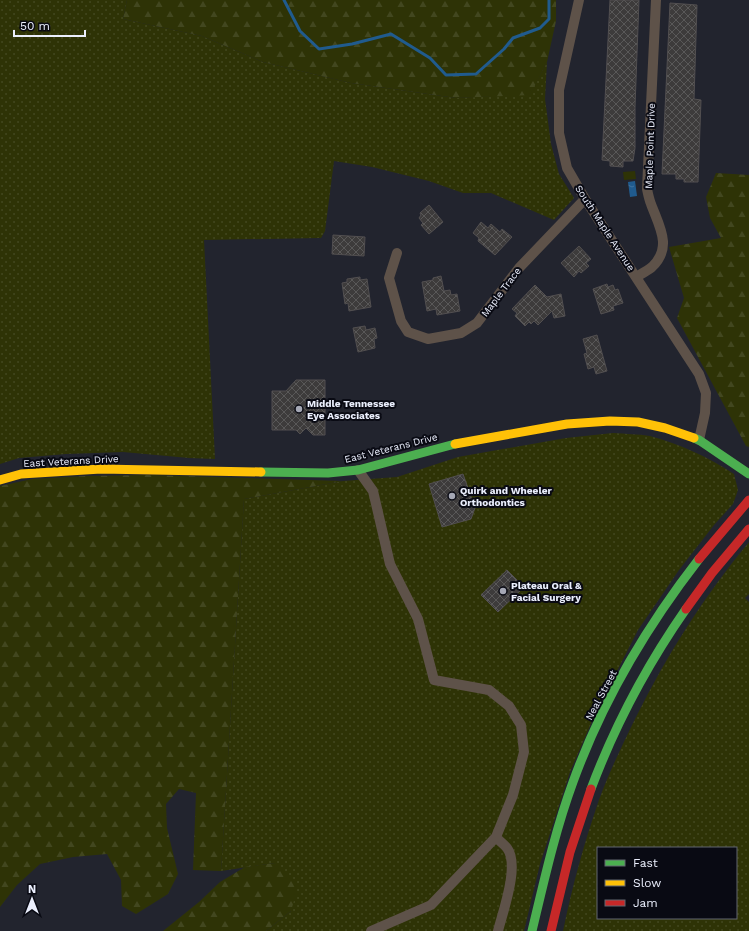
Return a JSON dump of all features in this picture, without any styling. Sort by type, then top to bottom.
[{"type":"main road","name":"East Veterans Drive","points":[[0,480],[21,474],[101,469],[328,473],[358,470],[463,442],[567,424],[610,421],[638,422],[665,428],[699,440],[749,474]]},
{"type":"main road","name":"Neal Street","points":[[532,931],[556,834],[594,731],[644,640],[671,596],[708,548],[749,500]]},
{"type":"main road","points":[[551,931],[585,805],[619,723],[640,680],[681,615],[712,573],[749,529]]},
{"type":"street","name":"South Maple Avenue","points":[[579,0],[559,90],[559,133],[567,168],[699,374],[706,393],[705,413],[699,440]]},
{"type":"street","name":"Maple Point Drive","points":[[636,277],[655,263],[663,246],[662,233],[650,203],[647,189],[656,0]]},
{"type":"street","name":"Maple Trace","points":[[397,253],[389,278],[401,321],[408,332],[428,339],[461,332],[477,323],[519,268],[586,199]]},
{"type":"street","points":[[358,470],[373,491],[390,564],[418,619],[434,680],[489,690],[509,706],[521,725],[524,752],[513,795],[496,838],[431,905],[371,931]]},
{"type":"street","points":[[496,838],[508,849],[512,861],[510,880],[498,931]]},
{"type":"green space","points":[[0,0],[127,0],[123,19],[202,36],[263,62],[351,83],[456,98],[530,94],[547,62],[545,99],[551,144],[559,174],[574,198],[554,220],[491,193],[463,193],[429,181],[372,167],[334,161],[325,231],[321,238],[204,240],[215,459],[123,452],[66,454],[19,458],[0,464]]},
{"type":"green space","points":[[127,0],[556,0],[556,21],[547,62],[530,95],[456,98],[351,83],[263,62],[202,36],[123,19]]},
{"type":"green space","points":[[635,171],[636,179],[624,180],[623,172]]},
{"type":"green space","points":[[716,173],[749,175],[749,447],[746,446],[677,318],[684,298],[669,247],[721,238],[710,218],[706,197]]},
{"type":"green space","points":[[613,433],[650,436],[694,452],[734,474],[738,490],[733,504],[714,525],[679,570],[638,630],[596,712],[570,772],[540,864],[524,931],[266,931],[291,911],[275,863],[221,871],[244,499],[343,481],[397,477],[458,457],[566,438]]},
{"type":"green space","points":[[147,475],[343,481],[244,499],[221,871],[193,870],[196,793],[179,789],[166,804],[167,828],[178,874],[168,894],[136,914],[122,906],[121,880],[107,854],[73,857],[40,864],[17,885],[0,907],[0,486],[32,479]]},
{"type":"green space","points":[[749,542],[749,594],[745,598],[749,602],[749,931],[563,931],[574,882],[588,832],[616,758],[660,671],[687,626],[717,583]]},
{"type":"green space","points":[[275,863],[298,886],[291,911],[266,931],[163,931],[199,902],[220,882],[245,867]]},
{"type":"water","points":[[635,181],[637,196],[630,197],[628,182]]},
{"type":"building","points":[[610,0],[639,0],[635,148],[633,161],[623,161],[623,167],[610,166],[610,161],[602,160]]},
{"type":"building","points":[[670,3],[697,5],[694,99],[701,100],[698,182],[684,182],[684,179],[676,179],[676,174],[662,174]]},
{"type":"building","points":[[429,205],[443,222],[429,234],[421,225],[423,223],[419,218],[421,215],[420,213]]},
{"type":"building","points":[[481,222],[488,228],[491,224],[500,232],[502,229],[512,237],[495,255],[478,241],[479,238],[473,233]]},
{"type":"building","points":[[333,235],[365,237],[364,256],[332,254]]},
{"type":"building","points":[[579,246],[591,259],[586,263],[589,266],[581,273],[579,271],[574,277],[561,263]]},
{"type":"building","points":[[441,276],[444,291],[450,290],[451,295],[457,294],[460,311],[437,315],[436,309],[427,311],[422,282],[433,280],[433,278]]},
{"type":"building","points":[[360,277],[360,280],[367,279],[371,307],[349,311],[348,303],[345,304],[342,283],[347,282],[347,279]]},
{"type":"building","points":[[607,284],[608,287],[613,285],[615,290],[618,289],[623,303],[613,306],[614,310],[601,314],[593,289]]},
{"type":"building","points":[[535,285],[547,297],[561,294],[565,316],[554,318],[552,311],[538,325],[534,321],[531,324],[529,322],[525,326],[515,316],[517,313],[512,309]]},
{"type":"building","points":[[365,326],[366,330],[375,328],[377,338],[374,339],[375,348],[358,352],[353,328]]},
{"type":"building","points":[[597,335],[607,371],[596,374],[594,367],[588,369],[584,354],[587,353],[583,339]]},
{"type":"building","name":"Middle Tennessee Eye Associates","points":[[296,380],[325,380],[325,435],[313,435],[306,428],[300,434],[296,430],[272,430],[272,391],[286,391]]},
{"type":"building","name":"Quirk and Wheeler Orthodontics","points":[[463,474],[475,508],[471,519],[442,527],[429,484]]},
{"type":"building","name":"Plateau Oral & Facial Surgery","points":[[507,570],[524,587],[498,612],[481,595]]},
{"type":"waterway","points":[[284,0],[300,31],[319,49],[352,44],[391,34],[430,58],[446,75],[476,74],[504,49],[513,38],[540,28],[549,19],[549,0]]},
{"type":"traffic: fast","points":[[694,438],[749,474]]},
{"type":"traffic: fast","points":[[261,472],[328,473],[358,470],[455,444]]},
{"type":"traffic: fast","points":[[532,931],[550,856],[561,819],[573,782],[598,723],[627,666],[644,638],[661,611],[699,559]]},
{"type":"traffic: fast","points":[[591,789],[610,742],[633,696],[658,652],[686,609]]},
{"type":"traffic: slow","points":[[455,444],[567,424],[610,421],[638,422],[665,428],[694,438]]},
{"type":"traffic: slow","points":[[0,480],[21,474],[101,469],[261,472]]},
{"type":"traffic: jam","points":[[699,559],[749,500]]},
{"type":"traffic: jam","points":[[686,609],[712,573],[749,529]]},
{"type":"traffic: jam","points":[[551,931],[570,852],[591,789]]},
{"type":"place","name":"Middle Tennessee Eye Associates","points":[[299,409]]},
{"type":"place","name":"Quirk and Wheeler Orthodontics","points":[[452,496]]},
{"type":"place","name":"Plateau Oral & Facial Surgery","points":[[503,591]]}]
